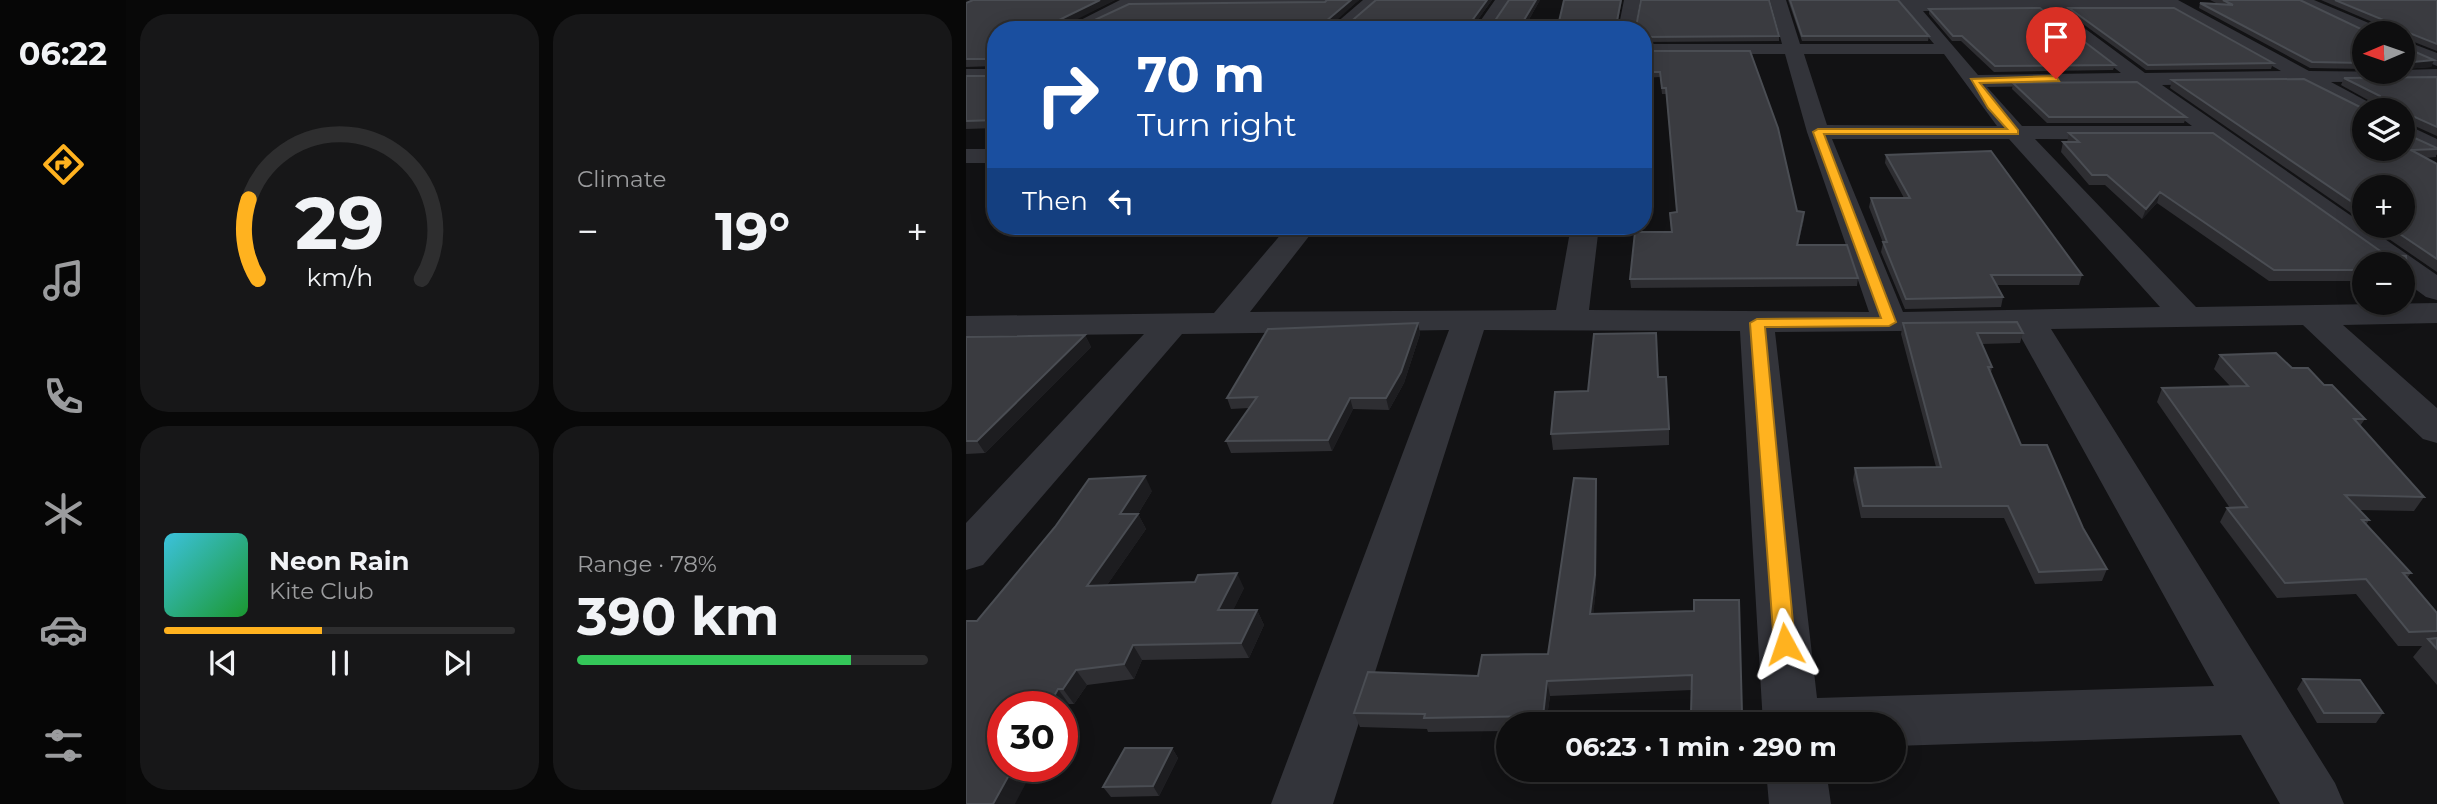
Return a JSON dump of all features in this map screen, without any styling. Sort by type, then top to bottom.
[{"type":"street","points":[[1088,21],[1130,1],[1326,0]]},
{"type":"street","points":[[1347,21],[1372,0]]},
{"type":"street","points":[[1488,21],[1503,0]]},
{"type":"street","points":[[1628,21],[1632,0]]},
{"type":"street","points":[[1778,0],[1818,132],[1889,322]]},
{"type":"street","points":[[2301,0],[2352,22]]},
{"type":"street","points":[[1210,18],[1240,1]]},
{"type":"street","points":[[1908,3],[2171,2],[2352,103]]},
{"type":"street","points":[[1908,3],[1949,49],[1991,106],[2187,317]]},
{"type":"street","points":[[2040,3],[2138,77],[2384,252]]},
{"type":"street","points":[[2415,46],[2437,47]]},
{"type":"street","points":[[1652,49],[1949,49]]},
{"type":"street","points":[[2415,50],[2437,60]]},
{"type":"street","points":[[969,75],[987,68]]},
{"type":"street","points":[[969,75],[987,75]]},
{"type":"street","points":[[1974,81],[2437,75]]},
{"type":"street","points":[[1818,132],[2218,133]]},
{"type":"street","points":[[2415,136],[2437,148]]},
{"type":"street","points":[[966,156],[987,156]]},
{"type":"street","points":[[1223,324],[1296,235]]},
{"type":"street","points":[[1571,321],[1585,235]]},
{"type":"street","points":[[2415,274],[2437,290]]},
{"type":"street","points":[[966,326],[1470,320],[1889,322],[2437,313]]},
{"type":"street","points":[[2312,315],[2437,430]]},
{"type":"street","points":[[1302,804],[1470,320]]},
{"type":"street","points":[[2028,320],[2313,804]]},
{"type":"street","points":[[1757,323],[1791,724],[2256,710]]},
{"type":"street","points":[[966,553],[1171,325]]},
{"type":"street","points":[[1797,782],[1800,804]]},
{"type":"building","points":[[973,0],[1100,0],[1057,21],[987,21],[987,59],[966,59],[966,3]]},
{"type":"building","points":[[1351,0],[1326,21],[1093,21],[1129,4]]},
{"type":"building","points":[[1376,0],[1487,0],[1472,21],[1352,21]]},
{"type":"building","points":[[1509,0],[1536,0],[1523,21],[1495,21]]},
{"type":"building","points":[[1564,0],[1621,0],[1617,21],[1559,21]]},
{"type":"building","points":[[1641,0],[1769,0],[1779,36],[1652,37],[1652,21],[1637,21]]},
{"type":"building","points":[[1790,0],[1898,0],[1929,36],[1802,36]]},
{"type":"building","points":[[2223,0],[2300,0],[2352,25],[2352,63],[2312,62],[2200,3],[2233,5]]},
{"type":"building","points":[[2335,0],[2437,0],[2437,44],[2415,35],[2415,21],[2386,21]]},
{"type":"building","points":[[2040,8],[2115,65],[1995,66],[1962,36],[1953,36],[1929,9]]},
{"type":"building","points":[[2069,8],[2174,8],[2273,63],[2148,65]]},
{"type":"building","points":[[1652,51],[1750,51],[1778,128],[1797,211],[1804,212],[1797,245],[1847,245],[1858,278],[1630,279],[1635,235],[1672,232],[1670,213],[1677,212],[1666,88],[1662,88],[1660,72],[1652,72]]},
{"type":"building","points":[[2415,52],[2434,60],[2415,62]]},
{"type":"building","points":[[966,76],[987,76],[987,120],[966,121]]},
{"type":"building","points":[[2415,77],[2437,77],[2437,127],[2415,117],[2415,98],[2380,98],[2356,84],[2415,84]]},
{"type":"building","points":[[2304,79],[2352,103],[2352,161],[2415,161],[2415,152],[2437,164],[2437,259],[2406,238],[2415,238],[2415,175],[2352,175],[2352,202],[2172,80]]},
{"type":"building","points":[[2137,82],[2186,117],[2049,117],[2013,83]]},
{"type":"building","points":[[2069,133],[2213,133],[2352,231],[2352,238],[2362,238],[2382,252],[2352,252],[2352,270],[2274,270],[2160,192],[2146,209],[2107,175],[2092,175],[2063,142],[2079,142]]},
{"type":"building","points":[[2415,138],[2437,148],[2415,150]]},
{"type":"building","points":[[1991,151],[2082,275],[1991,275],[2003,297],[1906,299],[1883,242],[1887,242],[1871,198],[1910,198],[1886,155]]},
{"type":"building","points":[[2017,322],[2023,333],[1977,333],[1992,367],[1988,367],[2021,445],[2047,445],[2083,528],[2107,569],[2039,572],[2008,506],[1863,506],[1855,468],[1941,467],[1903,323]]},
{"type":"building","points":[[1418,323],[1401,372],[1386,398],[1350,398],[1328,440],[1226,441],[1257,397],[1227,398],[1268,329]]},
{"type":"building","points":[[1656,333],[1658,377],[1666,377],[1669,429],[1551,434],[1555,392],[1588,391],[1594,334]]},
{"type":"building","points":[[1085,335],[977,441],[966,441],[966,337]]},
{"type":"building","points":[[2276,353],[2292,368],[2308,368],[2324,385],[2332,385],[2365,419],[2354,419],[2424,497],[2345,495],[2369,520],[2362,520],[2411,573],[2403,573],[2437,613],[2437,631],[2409,632],[2366,579],[2285,583],[2227,508],[2247,507],[2162,388],[2248,386],[2220,355]]},
{"type":"building","points":[[1145,476],[1120,514],[1138,514],[1087,586],[1195,582],[1198,575],[1237,573],[1218,610],[1257,610],[1241,643],[1133,645],[1124,664],[1076,670],[1063,689],[1057,691],[987,691],[987,782],[1005,782],[993,804],[966,804],[966,621],[977,621],[1055,527],[1089,479]]},
{"type":"building","points":[[1574,478],[1596,479],[1595,575],[1590,614],[1694,611],[1694,600],[1739,600],[1742,712],[1691,712],[1692,675],[1547,681],[1543,712],[1496,712],[1496,717],[1424,718],[1425,714],[1354,713],[1368,672],[1478,676],[1482,655],[1548,654]]},
{"type":"building","points":[[2437,638],[2437,649],[2428,639]]},
{"type":"building","points":[[2303,679],[2360,680],[2383,713],[2324,713]]},
{"type":"building","points":[[1125,748],[1172,748],[1153,786],[1103,787]]},
{"type":"route","points":[[1785,644],[1757,323],[1889,322],[1818,132],[2015,132],[1991,106],[1974,81],[2056,79]]}]
